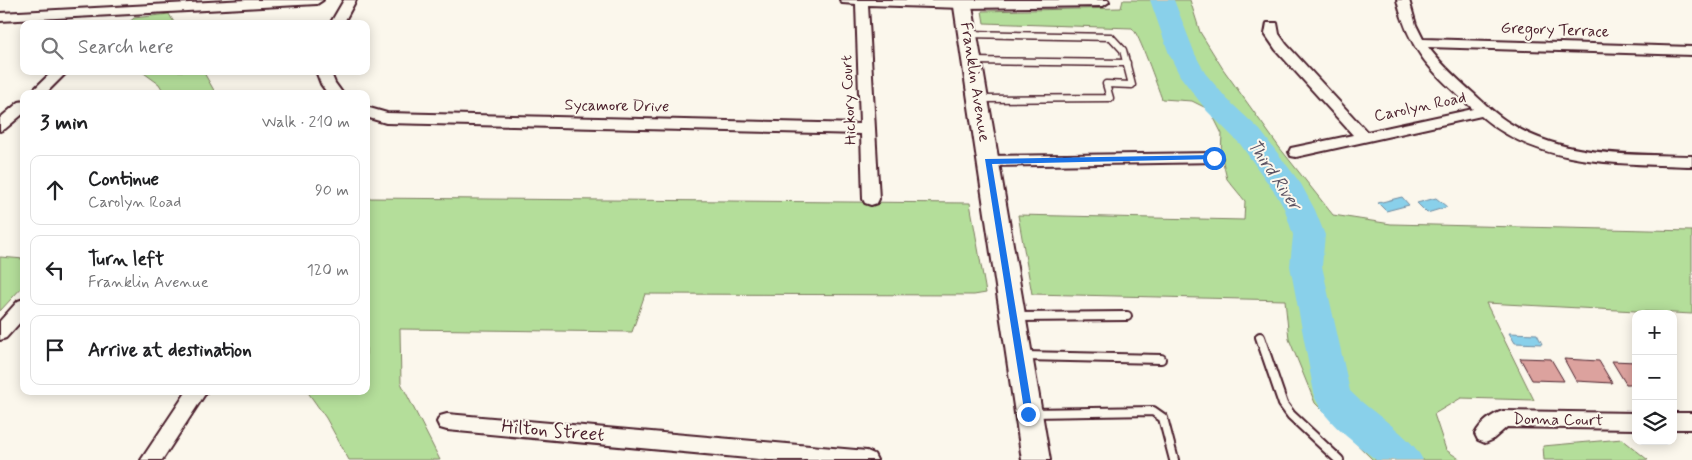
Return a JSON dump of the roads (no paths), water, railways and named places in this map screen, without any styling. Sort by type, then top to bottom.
[{"type":"main road","name":"Franklin Avenue","points":[[963,2],[1036,460]]},
{"type":"street","points":[[0,17],[317,0]]},
{"type":"street","points":[[338,20],[350,0]]},
{"type":"street","points":[[846,0],[1103,2]]},
{"type":"street","points":[[1403,0],[1412,31],[1418,43],[1439,70],[1485,111]]},
{"type":"street","name":"Hickory Court","points":[[862,1],[871,198]]},
{"type":"street","points":[[116,20],[124,10]]},
{"type":"street","points":[[1272,26],[1272,34],[1281,47],[1364,137]]},
{"type":"street","name":"Gregory Terrace","points":[[1418,43],[1692,51]]},
{"type":"street","points":[[40,90],[56,75]]},
{"type":"street","points":[[325,75],[333,90]]},
{"type":"street","points":[[0,126],[20,108]]},
{"type":"street","name":"Carolyn Road","points":[[1296,152],[1485,111],[1511,131],[1531,142],[1556,151],[1584,155],[1692,160]]},
{"type":"street","name":"Sycamore Drive","points":[[370,113],[386,118],[868,129]]},
{"type":"street","points":[[988,161],[1214,158]]},
{"type":"street","points":[[0,332],[20,310]]},
{"type":"street","points":[[151,460],[195,395]]},
{"type":"street","name":"Donna Court","points":[[1485,434],[1503,419],[1632,421]]},
{"type":"street","points":[[1677,421],[1692,421]]},
{"type":"street","name":"Hilton Street","points":[[447,422],[867,460]]},
{"type":"lane","points":[[968,34],[1111,37],[1123,50],[1132,85],[1106,84],[1110,98],[978,99]]},
{"type":"lane","points":[[972,61],[1126,63]]},
{"type":"lane","points":[[1013,318],[1127,316]]},
{"type":"lane","points":[[1260,337],[1283,404],[1339,460]]},
{"type":"lane","points":[[1019,356],[1161,359]]},
{"type":"lane","points":[[1028,414],[1153,411],[1163,418],[1174,460]]},
{"type":"water","points":[[1402,197],[1409,205],[1386,211],[1378,203]]},
{"type":"water","points":[[1436,198],[1447,207],[1427,213],[1417,203]]},
{"type":"water","points":[[1509,333],[1537,334],[1542,344],[1515,343]]},
{"type":"waterway","name":"Third River","points":[[1162,0],[1182,54],[1193,76],[1217,105],[1250,137],[1290,191],[1300,210],[1309,235],[1306,266],[1333,398],[1347,413],[1404,460]]}]
